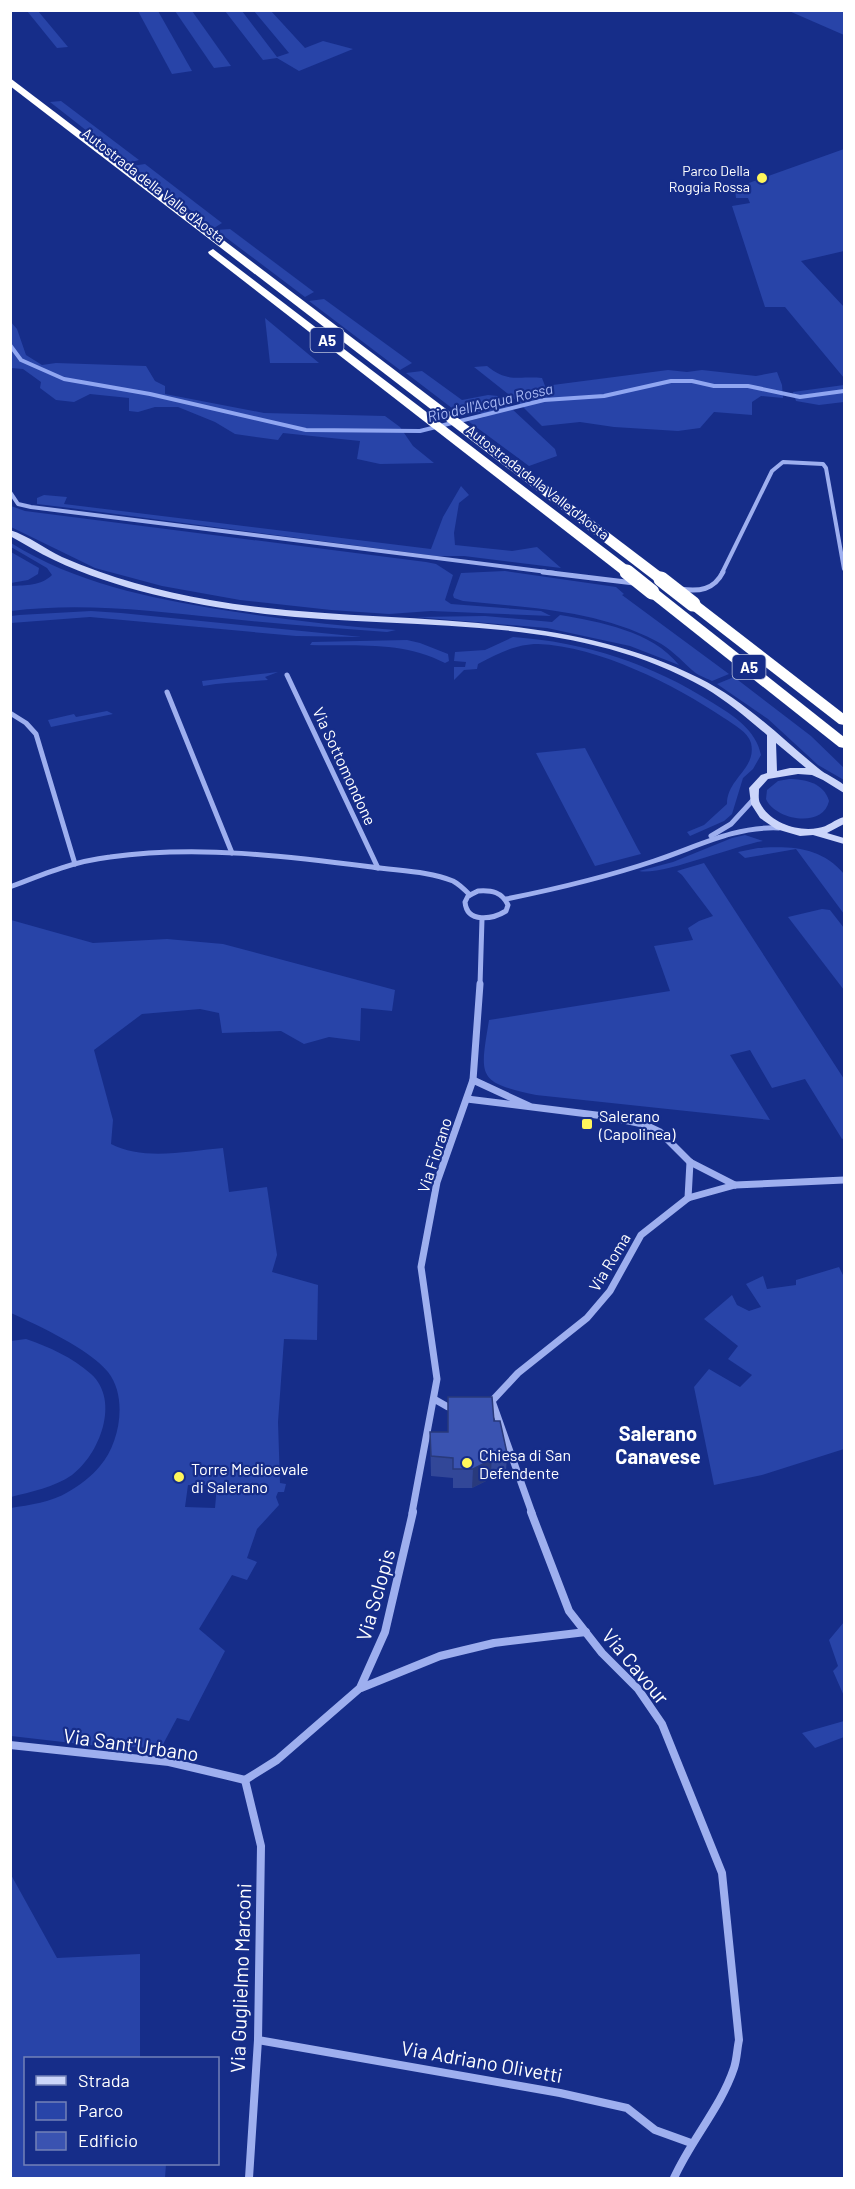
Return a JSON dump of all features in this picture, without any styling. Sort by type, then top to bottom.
[{"type":"highway","name":"Autostrada della Valle d'Aosta","points":[[10,81],[26,102],[75,144]]},
{"type":"highway","name":"Autostrada della Valle d'Aosta","points":[[26,102],[205,231],[398,377],[844,721]]},
{"type":"highway","name":"Autostrada della Valle d'Aosta","points":[[113,166],[135,191]]},
{"type":"highway","name":"Autostrada della Valle d'Aosta","points":[[203,244],[627,572],[844,744]]},
{"type":"main road","points":[[10,532],[78,566],[162,593],[230,605],[320,616],[520,630],[580,640],[622,651],[685,675],[717,692],[820,775],[844,790]]},
{"type":"main road","points":[[771,736],[772,774]]},
{"type":"main road","points":[[820,775],[796,771],[772,774],[758,783],[753,800],[760,813],[784,828],[844,841]]},
{"type":"main road","points":[[810,832],[832,828],[844,820]]},
{"type":"street","points":[[10,492],[18,504],[31,507],[698,591],[713,587],[718,582],[772,471],[783,462],[804,461],[823,464],[829,477],[844,569]]},
{"type":"street","name":"Via Sottomondone","points":[[287,675],[378,868]]},
{"type":"street","points":[[167,692],[232,853]]},
{"type":"street","points":[[10,713],[26,723],[36,734],[75,864]]},
{"type":"street","points":[[701,842],[731,824],[753,800]]},
{"type":"street","points":[[506,898],[548,891],[658,860],[701,842],[749,828],[784,828]]},
{"type":"street","points":[[10,887],[28,878],[75,864],[117,857],[165,853],[232,853],[440,876],[456,882],[470,895]]},
{"type":"street","points":[[489,890],[506,898],[508,905],[506,911],[500,916],[482,919],[471,915],[465,907],[466,898],[470,895],[489,890]]},
{"type":"street","name":"Via Fiorano","points":[[434,1399],[437,1379],[421,1267],[437,1182],[473,1080],[479,1008],[482,919]]},
{"type":"street","points":[[473,1080],[537,1109]]},
{"type":"street","points":[[467,1099],[604,1116],[643,1124],[660,1132],[690,1162],[735,1185]]},
{"type":"street","points":[[688,1198],[690,1162]]},
{"type":"street","name":"Via Roma","points":[[490,1403],[518,1372],[587,1318],[610,1291],[641,1235],[688,1198],[735,1185],[844,1180]]},
{"type":"street","points":[[434,1399],[448,1407],[468,1406]]},
{"type":"street","name":"Via Sclopis","points":[[245,1780],[277,1760],[360,1688],[385,1632],[408,1536],[434,1399]]},
{"type":"street","name":"Via Cavour","points":[[490,1403],[569,1611],[638,1689],[662,1724],[722,1873],[739,2040],[734,2067],[725,2087],[691,2143],[674,2178]]},
{"type":"street","points":[[360,1688],[440,1656],[494,1643],[586,1632]]},
{"type":"street","name":"Via Sant'Urbano","points":[[10,1745],[169,1762],[245,1780]]},
{"type":"street","name":"Via Guglielmo Marconi","points":[[245,1780],[261,1846],[258,2040],[249,2178]]},
{"type":"street","name":"Via Adriano Olivetti","points":[[258,2040],[538,2089],[616,2105],[627,2108],[655,2130],[691,2143]]},
{"type":"green space","points":[[27,11],[38,11],[68,47],[57,48]]},
{"type":"green space","points":[[138,11],[158,11],[192,71],[172,74]]},
{"type":"green space","points":[[175,11],[192,11],[231,66],[214,68]]},
{"type":"green space","points":[[225,11],[242,11],[277,57],[289,53],[254,11],[271,11],[305,48],[323,41],[353,49],[299,71],[277,58],[263,60]]},
{"type":"green space","points":[[789,11],[844,11],[844,35]]},
{"type":"green space","points":[[61,101],[139,160],[128,163],[50,102]]},
{"type":"green space","points":[[844,149],[844,251],[801,261],[844,307],[844,378],[785,307],[765,307],[732,206],[750,203],[748,198],[736,198],[735,188]]},
{"type":"green space","points":[[145,164],[222,223],[214,228],[132,166]]},
{"type":"green space","points":[[230,229],[314,292],[305,297],[216,230]]},
{"type":"green space","points":[[324,299],[412,363],[400,370],[309,301]]},
{"type":"green space","points":[[265,318],[319,363],[270,363]]},
{"type":"green space","points":[[10,321],[17,329],[26,355],[42,365],[56,363],[146,366],[155,381],[165,386],[165,394],[264,413],[385,416],[400,427],[413,446],[434,463],[380,464],[357,459],[360,441],[283,433],[278,440],[235,434],[215,422],[178,407],[155,407],[138,412],[129,411],[129,398],[90,394],[74,402],[56,400],[40,388],[41,382],[23,369],[11,368]]},
{"type":"green space","points":[[487,366],[507,377],[542,378],[545,386],[668,370],[687,372],[702,370],[756,376],[777,372],[782,385],[783,398],[761,396],[752,402],[752,415],[714,412],[700,428],[678,431],[614,427],[580,422],[542,426],[517,401],[474,367]]},
{"type":"green space","points":[[422,371],[462,400],[488,395],[498,396],[555,449],[557,456],[529,466],[468,421],[485,417],[480,412],[461,415],[406,373]]},
{"type":"green space","points":[[844,385],[844,402],[819,405],[796,401],[793,392]]},
{"type":"green space","points":[[461,486],[469,495],[459,503],[454,533],[455,545],[512,551],[537,547],[561,568],[464,556],[436,556],[37,504],[37,498],[44,495],[67,497],[64,504],[431,549],[443,517]]},
{"type":"green space","points":[[11,506],[25,511],[436,564],[453,575],[445,600],[451,604],[541,611],[551,616],[431,611],[389,614],[331,610],[240,600],[162,586],[95,568],[11,527]]},
{"type":"green space","points":[[11,543],[61,569],[140,594],[266,616],[396,630],[387,632],[116,608],[64,607],[11,611],[11,586],[38,583],[52,575],[47,568],[11,547]]},
{"type":"green space","points":[[11,552],[39,568],[38,574],[28,580],[11,583]]},
{"type":"green space","points":[[505,571],[616,587],[624,594],[622,595],[729,674],[712,681],[694,672],[656,641],[610,623],[562,612],[463,601],[454,598],[461,573]]},
{"type":"green space","points":[[91,611],[362,637],[296,636],[90,617],[11,623],[11,616]]},
{"type":"green space","points":[[560,615],[608,625],[640,636],[668,653],[679,665],[630,646],[547,628],[416,617],[485,616],[552,622]]},
{"type":"green space","points":[[513,637],[566,644],[642,666],[690,689],[736,719],[754,738],[761,755],[753,769],[743,778],[732,814],[724,821],[690,836],[687,832],[704,825],[727,804],[732,787],[750,760],[752,752],[749,739],[744,732],[704,705],[635,669],[585,652],[561,646],[538,644],[500,653],[478,664],[477,669],[464,670],[454,680],[454,667],[465,667],[466,662],[454,661],[455,652],[485,650]]},
{"type":"green space","points":[[407,640],[448,654],[449,661],[445,663],[413,651],[379,646],[310,645],[312,642]]},
{"type":"green space","points":[[278,672],[265,677],[268,680],[203,686],[202,681]]},
{"type":"green space","points":[[734,677],[811,736],[844,768],[844,780],[818,765],[768,719],[717,684]]},
{"type":"green space","points":[[107,711],[113,714],[51,727],[48,720],[74,714],[76,717]]},
{"type":"green space","points":[[585,748],[641,854],[595,866],[536,753]]},
{"type":"green space","points":[[789,779],[807,781],[823,790],[829,801],[825,810],[809,818],[799,818],[788,816],[771,806],[766,799],[767,790],[778,781]]},
{"type":"green space","points":[[745,835],[763,841],[680,865],[639,871],[673,862]]},
{"type":"green space","points":[[758,848],[794,848],[826,858],[844,874],[844,914],[796,849],[745,858],[738,852]]},
{"type":"green space","points":[[704,863],[844,1079],[844,1138],[842,1139],[805,1079],[772,1088],[750,1050],[730,1055],[770,1120],[536,1095],[502,1086],[492,1081],[487,1074],[484,1054],[489,1020],[670,991],[654,946],[693,940],[688,928],[713,916],[677,871]]},
{"type":"green space","points":[[822,909],[830,910],[844,928],[844,990],[788,917]]},
{"type":"green space","points":[[11,920],[93,943],[167,939],[223,944],[395,990],[392,1011],[361,1008],[360,1041],[329,1037],[304,1044],[281,1031],[222,1033],[219,1013],[200,1009],[142,1014],[94,1050],[113,1120],[111,1144],[151,1154],[223,1148],[229,1192],[267,1187],[277,1255],[272,1272],[318,1285],[317,1340],[284,1339],[278,1422],[280,1483],[286,1484],[284,1492],[278,1492],[276,1497],[279,1505],[257,1529],[247,1558],[257,1562],[247,1580],[232,1575],[199,1629],[225,1651],[189,1721],[177,1718],[161,1748],[98,1746],[11,1736],[11,1508],[55,1498],[77,1487],[93,1473],[107,1456],[117,1433],[120,1407],[114,1382],[99,1363],[62,1338],[11,1313]],"holes":[[[188,1485],[217,1485],[215,1508],[185,1507]]]},
{"type":"green space","points":[[839,1267],[844,1277],[844,1449],[762,1475],[714,1485],[694,1387],[709,1369],[740,1387],[752,1375],[728,1359],[738,1346],[704,1319],[732,1295],[737,1305],[749,1311],[761,1307],[746,1284],[763,1276],[767,1289],[796,1285],[796,1280]]},
{"type":"green space","points":[[26,1339],[60,1353],[91,1374],[100,1385],[105,1413],[103,1427],[91,1455],[72,1475],[50,1486],[11,1497],[11,1341]]},
{"type":"green space","points":[[844,1622],[844,1696],[833,1671],[838,1666],[829,1640]]},
{"type":"green space","points":[[844,1721],[844,1737],[815,1748],[802,1733]]},
{"type":"green space","points":[[10,1873],[57,1958],[140,1954],[140,2057],[24,2057],[24,2165],[166,2165],[165,2178],[11,2178]]},
{"type":"building","name":"Chiesa di San Defendente","points":[[448,1397],[492,1397],[494,1421],[500,1421],[507,1453],[492,1453],[487,1462],[473,1469],[453,1469],[453,1458],[431,1456],[430,1432],[448,1432]]},
{"type":"waterway","name":"Rio dell'Acqua Rossa","points":[[10,345],[21,360],[64,379],[150,394],[306,430],[420,431],[544,400],[604,396],[671,381],[692,381],[714,386],[748,386],[800,397],[844,391]]},
{"type":"place","name":"Parco Della Roggia Rossa","points":[[762,178]]},
{"type":"place","name":"Salerano (Capolinea)","points":[[587,1124]]},
{"type":"place","name":"Chiesa di San Defendente","points":[[467,1463]]},
{"type":"place","name":"Torre Medioevale di Salerano","points":[[179,1477]]},
{"type":"district","name":"Salerano Canavese","points":[[658,1444]]}]
